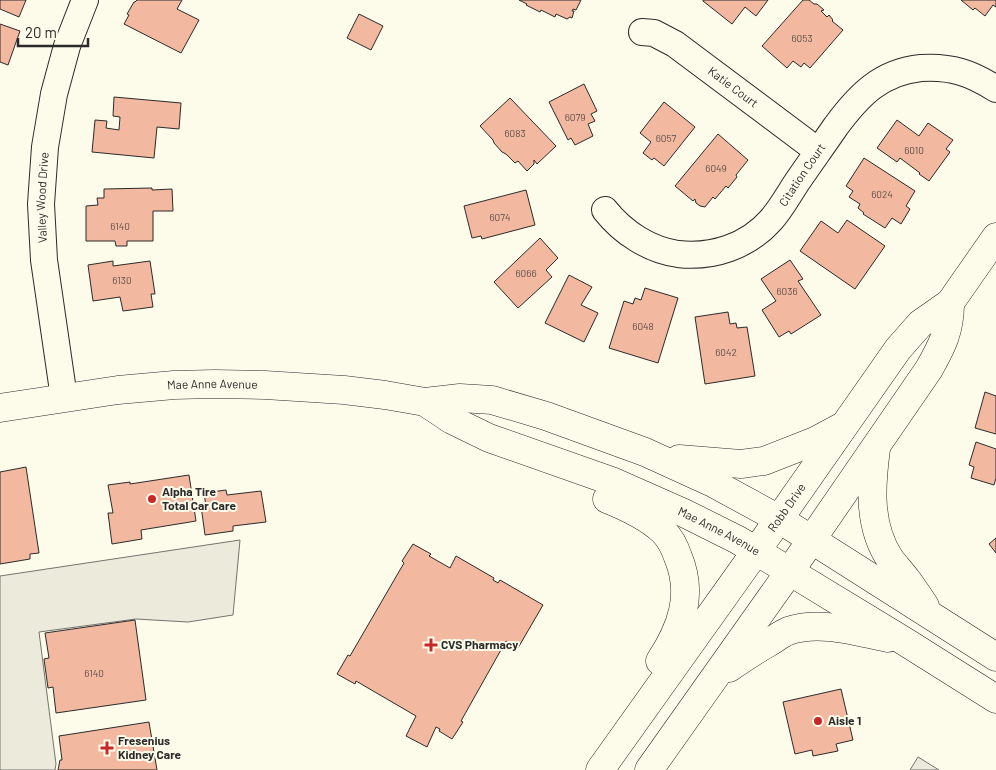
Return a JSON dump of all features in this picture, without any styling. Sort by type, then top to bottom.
[{"type":"main road","name":"Robb Drive","points":[[600,770],[898,349],[920,324],[950,303],[996,237]]},
{"type":"main road","points":[[649,770],[790,571],[936,357],[947,333],[950,303]]},
{"type":"main road","name":"Mae Anne Avenue","points":[[0,408],[118,390],[214,384],[344,390],[425,402],[460,398],[492,400],[574,426],[654,456],[714,483],[812,539],[996,657]]},
{"type":"main road","name":"Mae Anne Avenue","points":[[425,402],[452,420],[509,446],[614,482],[684,513],[738,540],[996,699]]},
{"type":"main road","points":[[654,456],[741,464],[764,461],[815,441],[844,426]]},
{"type":"main road","points":[[877,444],[872,476],[872,496],[876,526],[889,558],[931,616]]},
{"type":"main road","points":[[509,446],[535,466],[559,480],[624,506],[650,520],[671,541],[676,551],[684,575],[685,603],[674,636],[643,692],[638,716]]},
{"type":"main road","points":[[713,679],[751,652],[780,635],[804,628],[820,626],[836,628],[904,641]]},
{"type":"street","name":"Valley Wood Drive","points":[[64,398],[44,260],[41,204],[45,147],[54,94],[67,46],[85,0]]},
{"type":"street","name":"Katie Court","points":[[642,32],[654,33],[675,44],[818,151]]},
{"type":"street","name":"Citation Court","points":[[605,210],[627,232],[661,250],[683,254],[715,253],[746,240],[772,219],[818,151],[852,106],[866,91],[887,77],[919,68],[944,68],[977,77],[996,89]]},
{"type":"shaded area","points":[[240,540],[233,615],[188,622],[136,619],[39,632],[56,764],[55,770],[0,770],[0,576]]},
{"type":"shaded area","points":[[918,757],[939,770],[910,770]]},
{"type":"building","points":[[0,0],[26,0],[19,17],[0,9]]},
{"type":"building","points":[[137,0],[182,0],[177,9],[199,20],[181,53],[124,24],[129,15],[127,14]]},
{"type":"building","points":[[519,0],[581,0],[576,10],[573,9],[572,11],[574,11],[572,18],[567,19],[556,14],[555,17],[541,10],[540,12]]},
{"type":"building","points":[[703,0],[768,0],[756,16],[745,7],[732,24]]},
{"type":"building","points":[[803,0],[809,0],[817,4],[824,10],[821,11],[827,17],[829,15],[832,21],[843,30],[810,68],[804,63],[801,67],[793,61],[787,68],[762,46]]},
{"type":"building","points":[[961,0],[996,0],[996,7],[993,5],[985,16],[975,8],[973,10]]},
{"type":"building","points":[[359,14],[383,26],[371,50],[347,38]]},
{"type":"building","points":[[0,24],[20,31],[8,65],[0,62]]},
{"type":"building","points":[[584,84],[597,111],[591,114],[595,121],[588,124],[593,136],[575,145],[571,138],[568,140],[549,102]]},
{"type":"building","points":[[114,97],[181,103],[179,129],[157,127],[154,158],[92,152],[95,120],[107,121],[106,128],[119,130],[120,117],[113,116]]},
{"type":"building","points":[[510,98],[556,146],[537,164],[534,160],[534,164],[527,171],[518,161],[515,163],[502,152],[480,126]]},
{"type":"building","points":[[664,102],[695,127],[664,166],[654,158],[652,160],[643,153],[651,142],[640,133]]},
{"type":"building","points":[[897,120],[919,136],[928,123],[953,140],[946,149],[950,152],[929,181],[900,158],[897,162],[877,148]]},
{"type":"building","points":[[718,134],[748,160],[728,188],[726,186],[705,207],[700,206],[696,203],[695,199],[693,201],[675,186]]},
{"type":"building","points":[[864,158],[915,191],[906,206],[910,209],[901,224],[892,218],[885,228],[863,214],[858,208],[860,204],[849,197],[853,191],[846,186]]},
{"type":"building","points":[[152,188],[152,190],[172,189],[173,211],[153,211],[153,241],[127,241],[127,246],[116,246],[115,241],[86,241],[86,206],[98,205],[97,198],[104,198],[104,189]]},
{"type":"building","points":[[526,190],[535,225],[482,239],[481,236],[472,238],[464,206]]},
{"type":"building","points":[[847,220],[885,246],[855,289],[800,251],[821,221],[838,233]]},
{"type":"building","points":[[540,238],[558,258],[546,270],[552,277],[518,308],[494,282]]},
{"type":"building","points":[[790,260],[803,279],[798,281],[821,315],[791,334],[789,331],[779,337],[762,310],[776,301],[761,279]]},
{"type":"building","points":[[113,261],[113,266],[150,261],[155,294],[151,294],[153,307],[123,311],[120,297],[93,301],[88,265]]},
{"type":"building","points":[[569,275],[592,287],[581,305],[598,313],[584,342],[545,323]]},
{"type":"building","points":[[645,288],[678,298],[658,363],[609,348],[624,301],[633,304],[635,298],[641,300]]},
{"type":"building","points":[[728,312],[730,324],[736,323],[737,328],[747,327],[755,376],[705,384],[695,317]]},
{"type":"building","points":[[985,392],[996,396],[996,434],[975,428]]},
{"type":"building","points":[[976,442],[996,449],[996,478],[994,485],[971,478],[974,467],[969,465]]},
{"type":"building","points":[[26,467],[39,553],[30,554],[30,559],[0,564],[0,472]]},
{"type":"building","name":"Alpha Tire Total Car Care","points":[[189,475],[196,521],[141,530],[142,539],[112,544],[108,513],[113,513],[108,485],[130,482],[130,484]]},
{"type":"building","points":[[226,490],[227,495],[261,491],[266,522],[233,526],[233,531],[205,535],[201,506],[206,506],[204,493]]},
{"type":"building","points":[[996,538],[996,553],[989,544]]},
{"type":"building","name":"CVS Pharmacy","points":[[413,544],[450,568],[456,556],[494,578],[493,580],[498,583],[500,580],[543,605],[518,648],[506,641],[452,739],[436,727],[427,747],[406,736],[416,716],[356,681],[355,684],[337,674],[348,655],[350,656]]},
{"type":"building","points":[[135,620],[146,700],[56,713],[53,687],[48,688],[44,659],[49,658],[45,633]]},
{"type":"building","name":"Aisle 1","points":[[841,689],[853,740],[836,744],[838,751],[813,756],[812,750],[795,754],[783,702]]},
{"type":"building","name":"Fresenius Kidney Care","points":[[149,722],[157,770],[58,770],[60,760],[62,760],[59,736]]},
{"type":"place","name":"Alpha Tire Total Car Care","points":[[152,499]]},
{"type":"place","name":"CVS Pharmacy","points":[[431,645]]},
{"type":"place","name":"Aisle 1","points":[[818,721]]},
{"type":"place","name":"Fresenius Kidney Care","points":[[107,748]]}]
